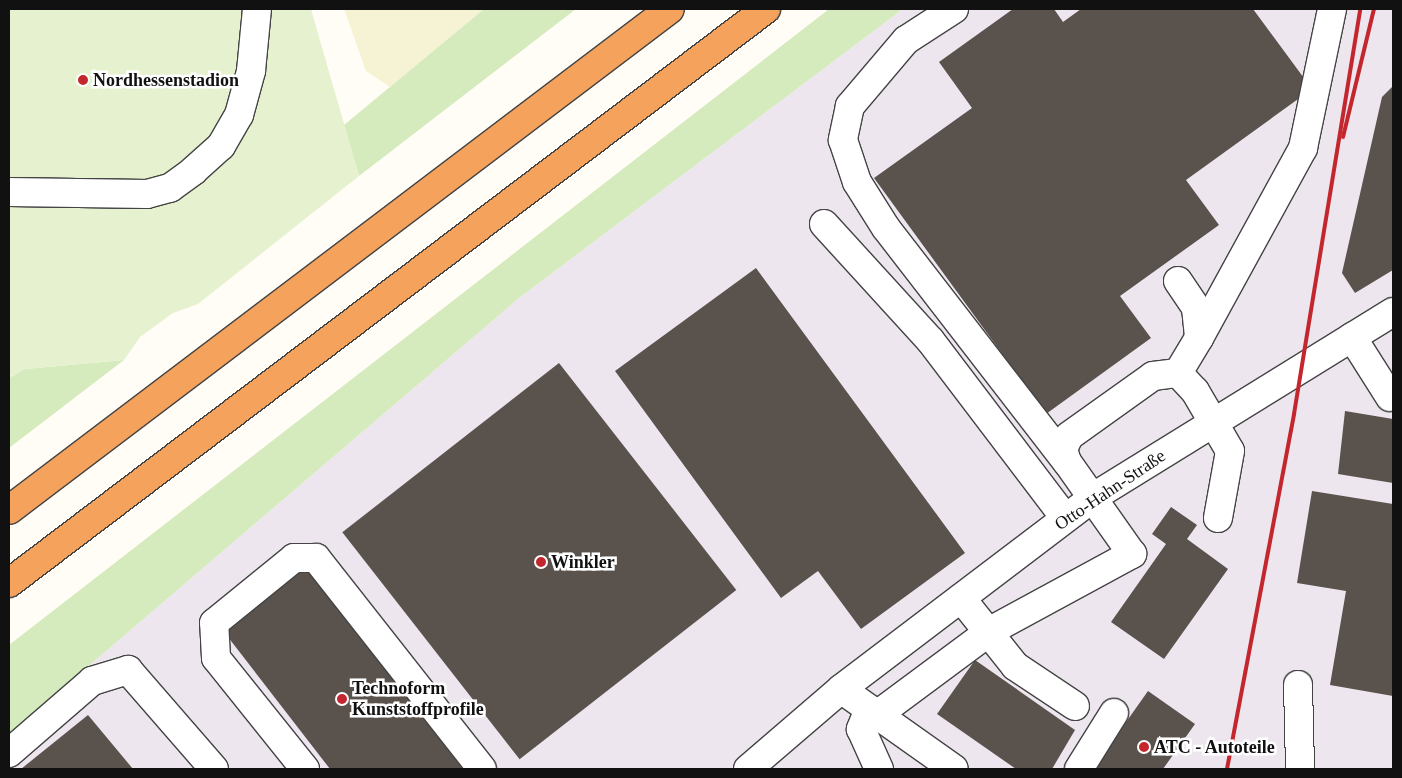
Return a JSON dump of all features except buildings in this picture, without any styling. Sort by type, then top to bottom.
[{"type":"highway","points":[[9,510],[670,9]]},
{"type":"highway","points":[[9,583],[766,9]]},
{"type":"street","points":[[9,192],[147,194],[170,188],[193,171],[220,146],[239,115],[251,71],[257,9]]},
{"type":"street","points":[[879,769],[860,729],[873,712],[990,631],[1132,554],[1095,496],[1067,462],[862,189],[843,140],[850,106],[906,40],[954,9]]},
{"type":"street","points":[[1178,373],[1303,148],[1332,9]]},
{"type":"street","points":[[824,224],[930,340],[1065,518]]},
{"type":"street","points":[[1178,281],[1196,308],[1199,338]]},
{"type":"street","name":"Otto-Hahn-Straße","points":[[748,769],[841,689],[1095,496],[1393,312]]},
{"type":"street","points":[[930,340],[957,317]]},
{"type":"street","points":[[1352,337],[1390,397]]},
{"type":"street","points":[[1067,462],[1063,449],[1069,436],[1153,376],[1178,373]]},
{"type":"street","points":[[1178,373],[1195,391],[1230,451],[1218,518]]},
{"type":"street","points":[[305,769],[216,658],[214,623],[294,558],[316,558],[482,769]]},
{"type":"street","points":[[961,598],[990,631],[1015,666],[1074,706]]},
{"type":"street","points":[[9,753],[92,681],[128,670],[214,769]]},
{"type":"street","points":[[1298,685],[1300,769]]},
{"type":"street","points":[[841,689],[954,769]]},
{"type":"street","points":[[1079,769],[1114,713]]},
{"type":"shaded area","points":[[344,9],[484,9],[390,87],[366,71]]},
{"type":"shaded area","points":[[903,9],[1393,9],[1393,769],[9,769],[9,734],[519,298]]},
{"type":"green space","points":[[9,9],[311,9],[359,176],[198,304],[173,313],[140,337],[124,360],[25,369],[9,378]]},
{"type":"green space","points":[[484,9],[576,9],[359,176],[344,125]]},
{"type":"green space","points":[[829,9],[903,9],[519,298],[9,734],[9,645]]},
{"type":"green space","points":[[124,360],[9,448],[9,378],[25,369]]},
{"type":"railway","points":[[1227,769],[1294,414],[1360,9]]},
{"type":"railway","points":[[1343,137],[1374,9]]},
{"type":"place","name":"Nordhessenstadion","points":[[83,80]]},
{"type":"place","name":"Winkler","points":[[541,562]]},
{"type":"place","name":"Technoform Kunststoffprofile","points":[[342,699]]},
{"type":"place","name":"ATC - Autoteile","points":[[1144,747]]}]
